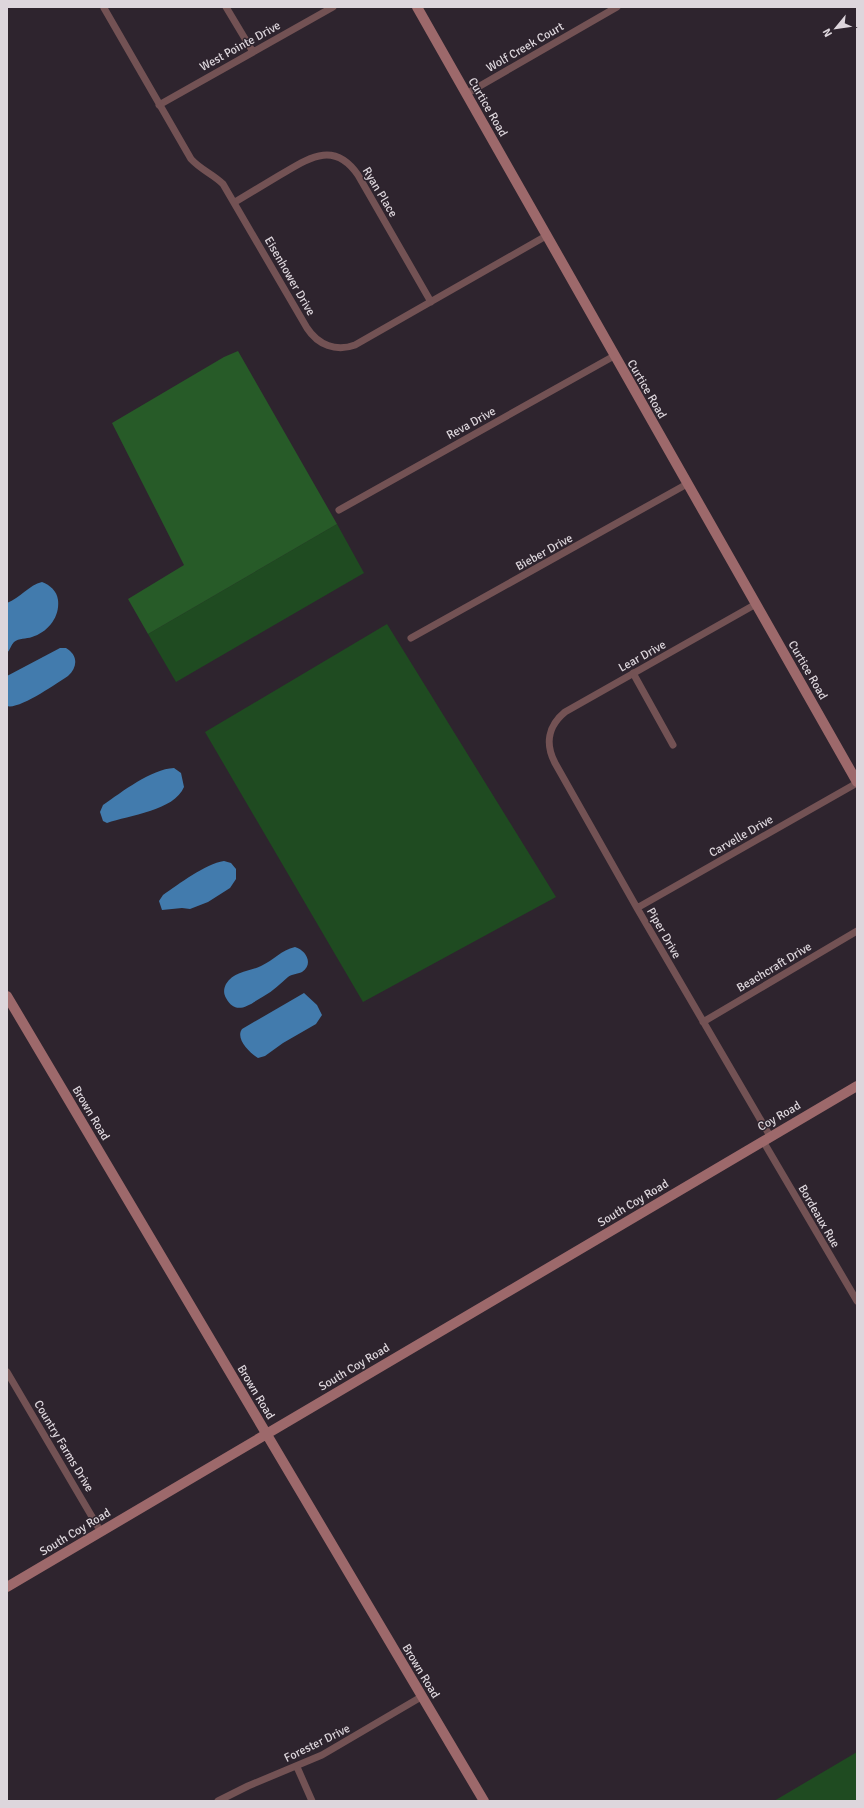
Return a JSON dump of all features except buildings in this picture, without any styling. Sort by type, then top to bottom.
[{"type":"street","points":[[226,7],[252,52]]},
{"type":"street","name":"West Pointe Drive","points":[[159,105],[333,7]]},
{"type":"street","name":"Curtice Road","points":[[417,7],[857,783]]},
{"type":"street","name":"Wolf Creek Court","points":[[466,94],[617,7]]},
{"type":"street","name":"Eisenhower Drive","points":[[104,8],[191,159],[199,168],[217,178],[235,202],[307,328],[314,337],[323,344],[342,348],[355,345],[546,236]]},
{"type":"street","name":"Ryan Place","points":[[235,202],[312,157],[327,155],[343,160],[348,163],[358,175],[431,302]]},
{"type":"street","name":"Reva Drive","points":[[339,510],[614,356]]},
{"type":"street","name":"Bieber Drive","points":[[412,638],[687,484]]},
{"type":"street","name":"Lear Drive","points":[[549,736],[556,721],[565,712],[756,604]]},
{"type":"street","points":[[633,673],[673,745]]},
{"type":"street","name":"Piper Drive","points":[[549,736],[550,751],[555,764],[636,908],[703,1022],[767,1139]]},
{"type":"street","name":"Carvelle Drive","points":[[636,908],[857,783]]},
{"type":"street","name":"Beachcraft Drive","points":[[703,1022],[857,931]]},
{"type":"street","name":"Brown Road","points":[[7,996],[484,1801]]},
{"type":"street","name":"Coy Road","points":[[715,1170],[857,1086]]},
{"type":"street","name":"Bordeaux Rue","points":[[767,1139],[857,1301]]},
{"type":"street","name":"South Coy Road","points":[[7,1587],[715,1170]]},
{"type":"street","name":"Country Farms Drive","points":[[7,1372],[101,1532]]},
{"type":"street","name":"Forester Drive","points":[[218,1801],[248,1786],[297,1767],[342,1745],[421,1697]]},
{"type":"street","points":[[297,1767],[312,1801]]},
{"type":"green space","points":[[238,351],[337,524],[148,634],[128,599],[184,565],[112,423],[224,357]]},
{"type":"green space","points":[[337,524],[364,573],[176,682],[148,634]]},
{"type":"green space","points":[[387,624],[556,897],[363,1002],[205,732]]},
{"type":"green space","points":[[857,1752],[857,1801],[774,1801]]},
{"type":"water","points":[[42,582],[53,589],[56,594],[58,606],[55,618],[48,628],[38,635],[14,642],[7,653],[7,603],[33,586]]},
{"type":"water","points":[[60,648],[66,648],[75,658],[74,669],[68,676],[29,700],[13,706],[7,706],[7,676]]},
{"type":"water","points":[[174,768],[181,773],[184,787],[179,795],[171,802],[150,811],[107,823],[103,821],[100,812],[103,805],[146,777],[165,769]]},
{"type":"water","points":[[224,861],[231,863],[236,869],[236,879],[230,888],[208,902],[190,909],[182,908],[162,910],[159,901],[163,895],[201,870]]},
{"type":"water","points":[[295,947],[302,951],[307,958],[308,965],[306,969],[290,976],[270,992],[244,1007],[234,1007],[230,1004],[224,992],[225,986],[229,980],[237,974],[261,966],[286,950]]},
{"type":"water","points":[[304,993],[317,1005],[322,1015],[316,1024],[283,1043],[265,1056],[258,1058],[251,1053],[244,1045],[240,1037],[242,1029]]}]
